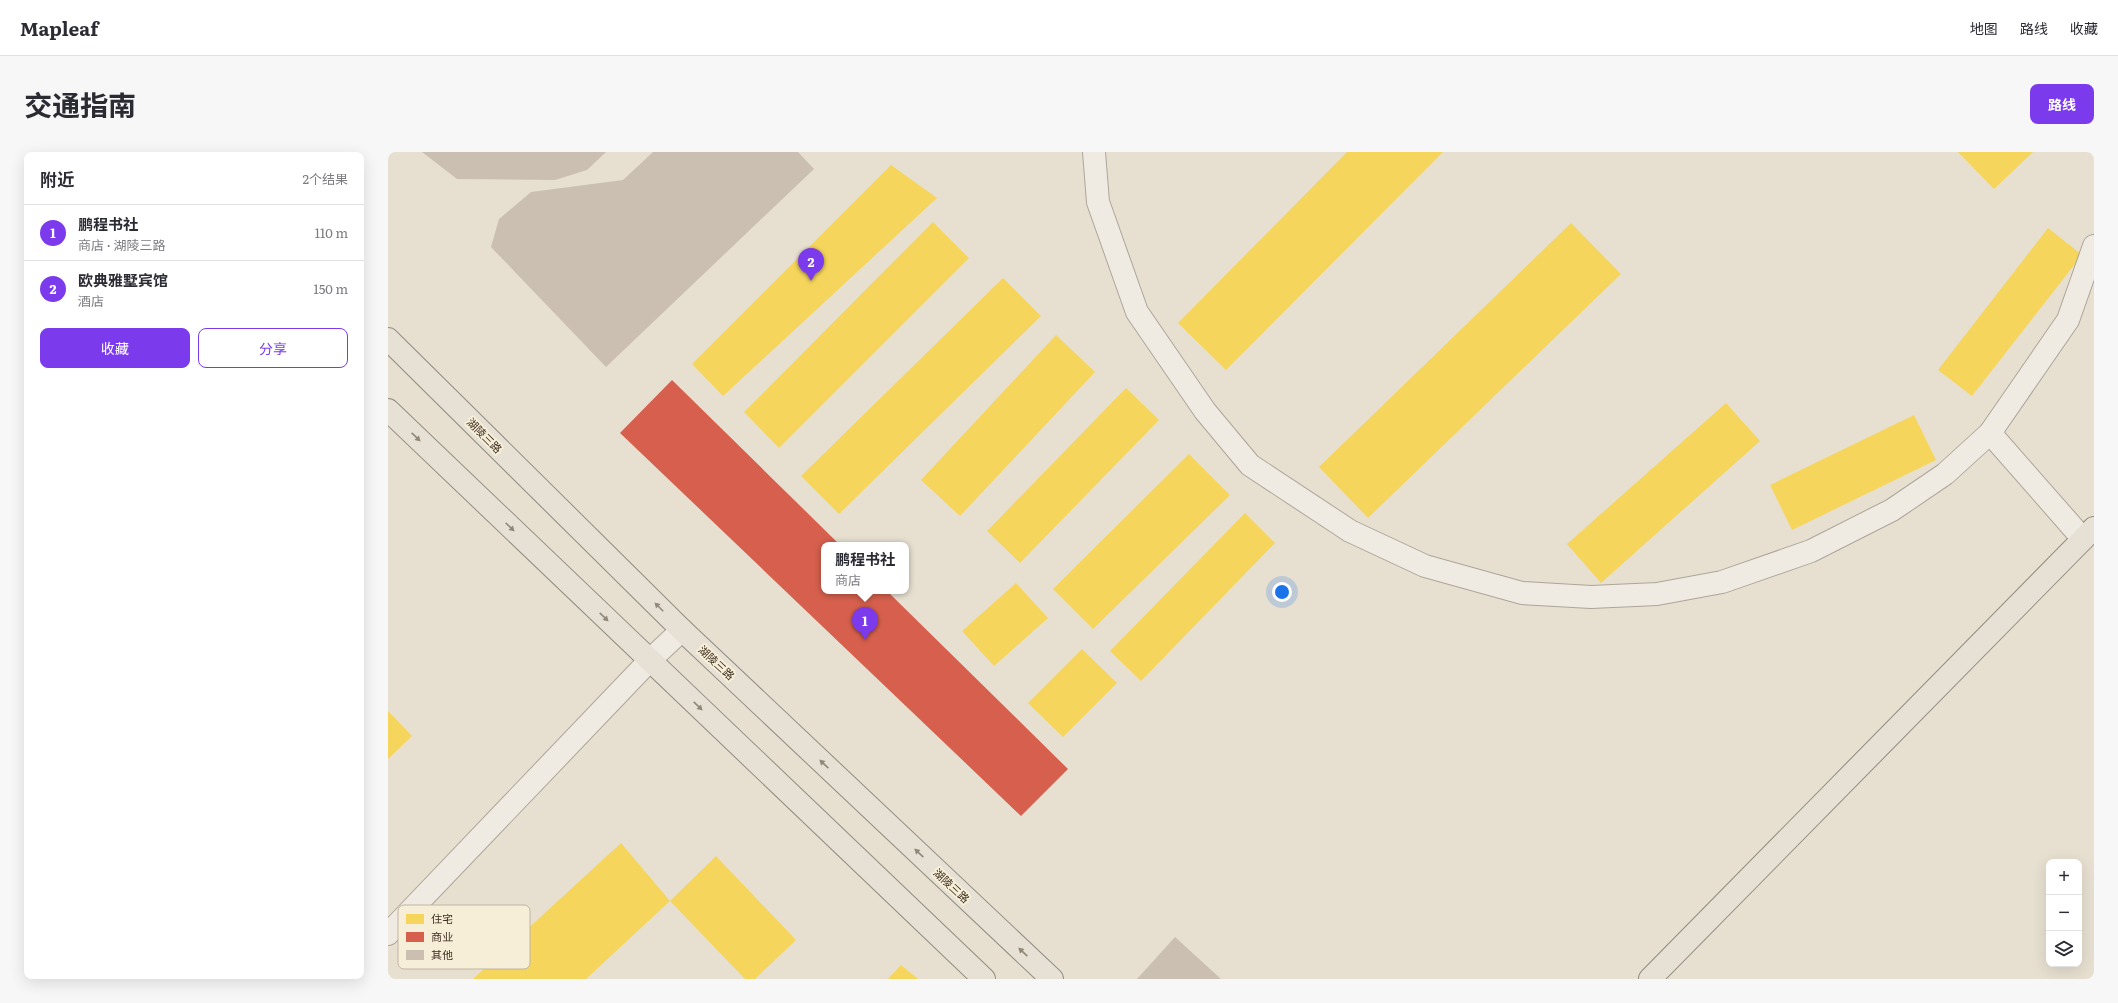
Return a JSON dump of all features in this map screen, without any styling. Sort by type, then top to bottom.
[{"type":"main road","name":"湖陵三路","points":[[388,339],[682,630],[1052,979]]},
{"type":"main road","points":[[388,410],[984,979]]},
{"type":"main road","points":[[1650,979],[2089,533]]},
{"type":"street","points":[[1094,152],[1098,202],[1137,312],[1204,411],[1250,465],[1350,531],[1425,566],[1522,593],[1583,596],[1657,594],[1722,582],[1811,550],[1892,510],[1945,474],[1990,433],[2068,320],[2094,246]]},
{"type":"street","points":[[1990,433],[2089,533]]},
{"type":"street","points":[[416,905],[650,660],[682,630]]},
{"type":"street","points":[[388,934],[398,924]]},
{"type":"building: 住宅","points":[[1347,152],[1443,152],[1226,370],[1178,323]]},
{"type":"building: 住宅","points":[[1958,152],[2033,152],[1994,189]]},
{"type":"building: 住宅","points":[[891,165],[937,198],[723,396],[692,364]]},
{"type":"building: 住宅","points":[[933,222],[969,258],[779,448],[744,412]]},
{"type":"building: 住宅","points":[[1571,223],[1621,274],[1368,518],[1319,467]]},
{"type":"building: 住宅","points":[[2048,228],[2082,255],[1972,396],[1938,370]]},
{"type":"building: 住宅","points":[[1003,278],[1041,316],[839,514],[801,476]]},
{"type":"building: 住宅","points":[[1056,335],[1095,372],[960,516],[921,480]]},
{"type":"building: 住宅","points":[[1126,388],[1159,420],[1020,563],[987,531]]},
{"type":"building: 住宅","points":[[1726,403],[1760,441],[1601,583],[1567,544]]},
{"type":"building: 住宅","points":[[1914,415],[1936,460],[1792,530],[1770,485]]},
{"type":"building: 住宅","points":[[1189,454],[1230,495],[1093,629],[1053,589]]},
{"type":"building: 住宅","points":[[1245,513],[1275,543],[1141,681],[1110,651]]},
{"type":"building: 住宅","points":[[1016,583],[1048,618],[994,666],[962,631]]},
{"type":"building: 住宅","points":[[1082,649],[1117,683],[1063,737],[1028,703]]},
{"type":"building: 住宅","points":[[388,711],[412,736],[388,759]]},
{"type":"building: 住宅","points":[[621,843],[670,901],[586,979],[473,979],[484,969],[530,969],[530,927]]},
{"type":"building: 住宅","points":[[716,856],[796,940],[755,979],[745,979],[670,901]]},
{"type":"building: 住宅","points":[[901,965],[918,979],[888,979]]},
{"type":"building: 商业","points":[[672,380],[837,542],[821,542],[821,594],[890,594],[1068,769],[1021,816],[620,433]]},
{"type":"building: 其他","points":[[422,152],[606,152],[587,170],[555,180],[457,179]]},
{"type":"building: 其他","points":[[653,152],[798,152],[814,169],[606,367],[491,247],[499,219],[531,192],[623,180]]},
{"type":"building: 其他","points":[[1175,937],[1221,979],[1137,979]]},
{"type":"place","name":"欧典雅墅宾馆","points":[[811,281]]},
{"type":"place","name":"鹏程书社","points":[[865,640]]}]
